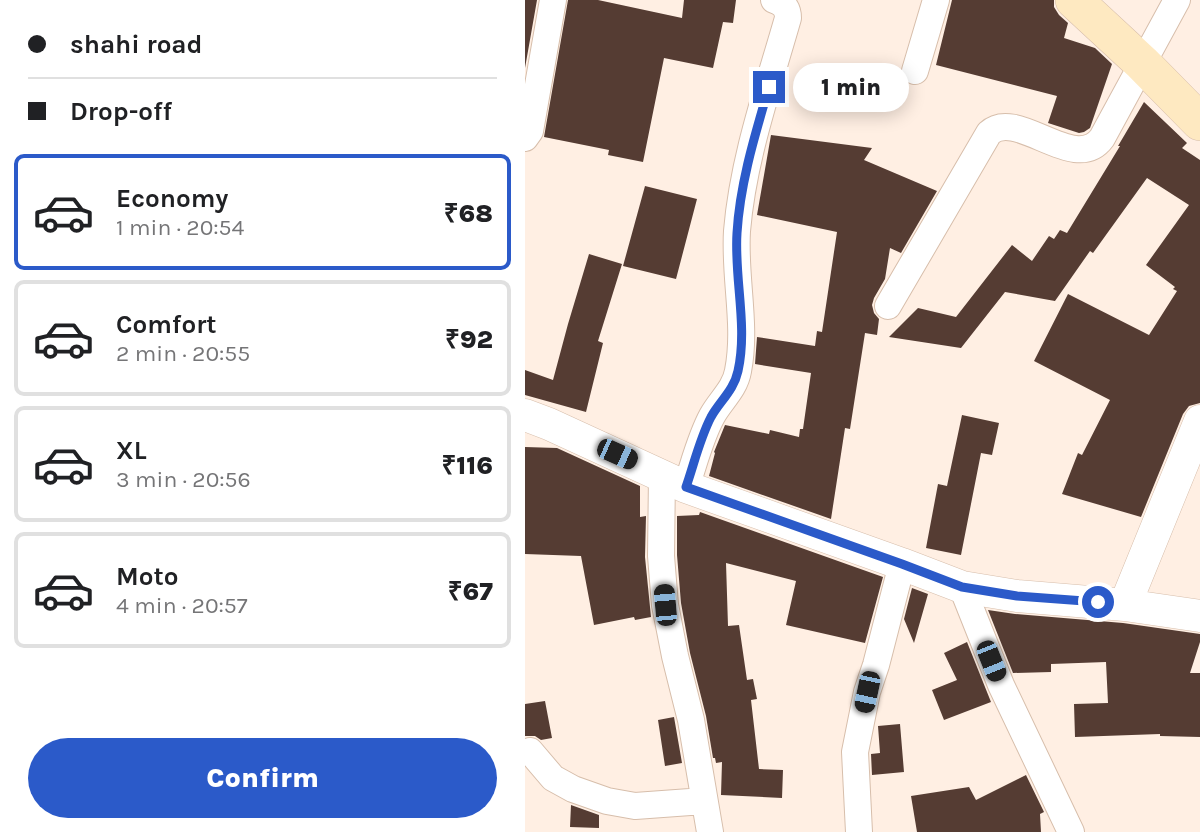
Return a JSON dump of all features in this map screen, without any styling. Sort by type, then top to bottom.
[{"type":"main road","points":[[1074,0],[1200,121]]},
{"type":"street","points":[[525,138],[530,131],[553,0]]},
{"type":"street","points":[[710,832],[691,720],[665,605],[661,556],[674,481],[738,373],[742,345],[737,235],[740,200],[748,161],[788,18],[788,11],[774,0]]},
{"type":"street","points":[[915,71],[936,0]]},
{"type":"street","points":[[888,306],[989,133],[994,128],[1007,126],[1076,149],[1088,150],[1097,146],[1177,0]]},
{"type":"street","points":[[525,415],[674,481],[962,587],[1017,596],[1125,605],[1200,616]]},
{"type":"street","points":[[1125,605],[1200,421]]},
{"type":"street","points":[[859,832],[855,752],[867,692],[902,564]]},
{"type":"street","points":[[962,587],[1001,685],[1072,832]]},
{"type":"street","points":[[530,751],[552,778],[607,801],[635,806],[704,802]]},
{"type":"building","points":[[525,0],[537,0],[525,68]]},
{"type":"building","points":[[568,0],[598,0],[682,18],[684,0],[736,0],[733,23],[723,22],[713,68],[664,58],[643,162],[608,155],[609,150],[544,137]]},
{"type":"building","points":[[952,0],[1054,0],[1054,7],[1068,23],[1064,38],[1095,48],[1112,64],[1090,128],[1079,133],[1048,123],[1057,96],[936,65]]},
{"type":"building","points":[[1144,102],[1187,143],[1182,148],[1200,160],[1200,403],[1189,406],[1183,414],[1141,517],[1062,494],[1078,453],[1082,455],[1110,400],[1034,361],[1068,294],[1149,335],[1177,291],[1146,265],[1189,205],[1147,178],[1055,301],[1005,292],[961,348],[889,337],[918,308],[956,317],[1012,245],[1032,261],[1049,236],[1054,239],[1060,230],[1067,233]]},
{"type":"building","points":[[771,135],[872,148],[864,160],[937,191],[901,253],[890,248],[885,279],[872,305],[879,319],[877,335],[865,333],[850,429],[845,428],[831,519],[709,476],[714,452],[725,425],[769,434],[770,430],[799,437],[800,429],[803,429],[811,373],[755,364],[757,337],[815,346],[817,331],[822,332],[837,232],[757,215]]},
{"type":"building","points":[[645,186],[697,199],[676,279],[623,266]]},
{"type":"building","points":[[589,254],[622,264],[598,341],[603,343],[586,412],[525,395],[525,370],[553,380]]},
{"type":"building","points":[[962,415],[999,423],[992,455],[981,453],[961,555],[926,548],[938,484],[947,486]]},
{"type":"building","points":[[525,447],[557,448],[640,486],[640,517],[646,516],[645,557],[651,617],[635,620],[634,617],[594,625],[581,556],[525,554]]},
{"type":"building","points":[[700,512],[883,577],[865,643],[786,625],[796,581],[726,563],[728,626],[739,625],[747,680],[753,679],[757,699],[751,700],[759,769],[783,770],[782,798],[721,795],[722,762],[716,763],[713,758],[706,716],[690,653],[681,603],[677,555],[677,516],[699,515]]},
{"type":"building","points":[[912,588],[928,594],[914,643],[904,619]]},
{"type":"building","points":[[988,610],[1123,623],[1200,634],[1190,673],[1200,673],[1200,737],[1160,734],[1075,737],[1074,704],[1108,703],[1106,662],[1051,664],[1051,672],[1013,673]]},
{"type":"building","points":[[967,642],[991,702],[944,720],[932,690],[957,680],[944,653]]},
{"type":"building","points":[[545,701],[552,738],[541,740],[535,736],[525,736],[525,704]]},
{"type":"building","points":[[674,717],[682,763],[665,766],[658,720]]},
{"type":"building","points":[[900,724],[904,772],[872,775],[871,754],[880,753],[878,726]]},
{"type":"building","points":[[1026,775],[1044,812],[1040,814],[1041,832],[917,832],[911,796],[969,787],[976,800]]},
{"type":"building","points":[[571,805],[599,815],[599,828],[570,827]]},
{"type":"route","points":[[769,87],[740,200],[737,235],[742,345],[738,373],[732,387],[712,415],[686,487],[962,587],[1017,596],[1098,602]]}]
